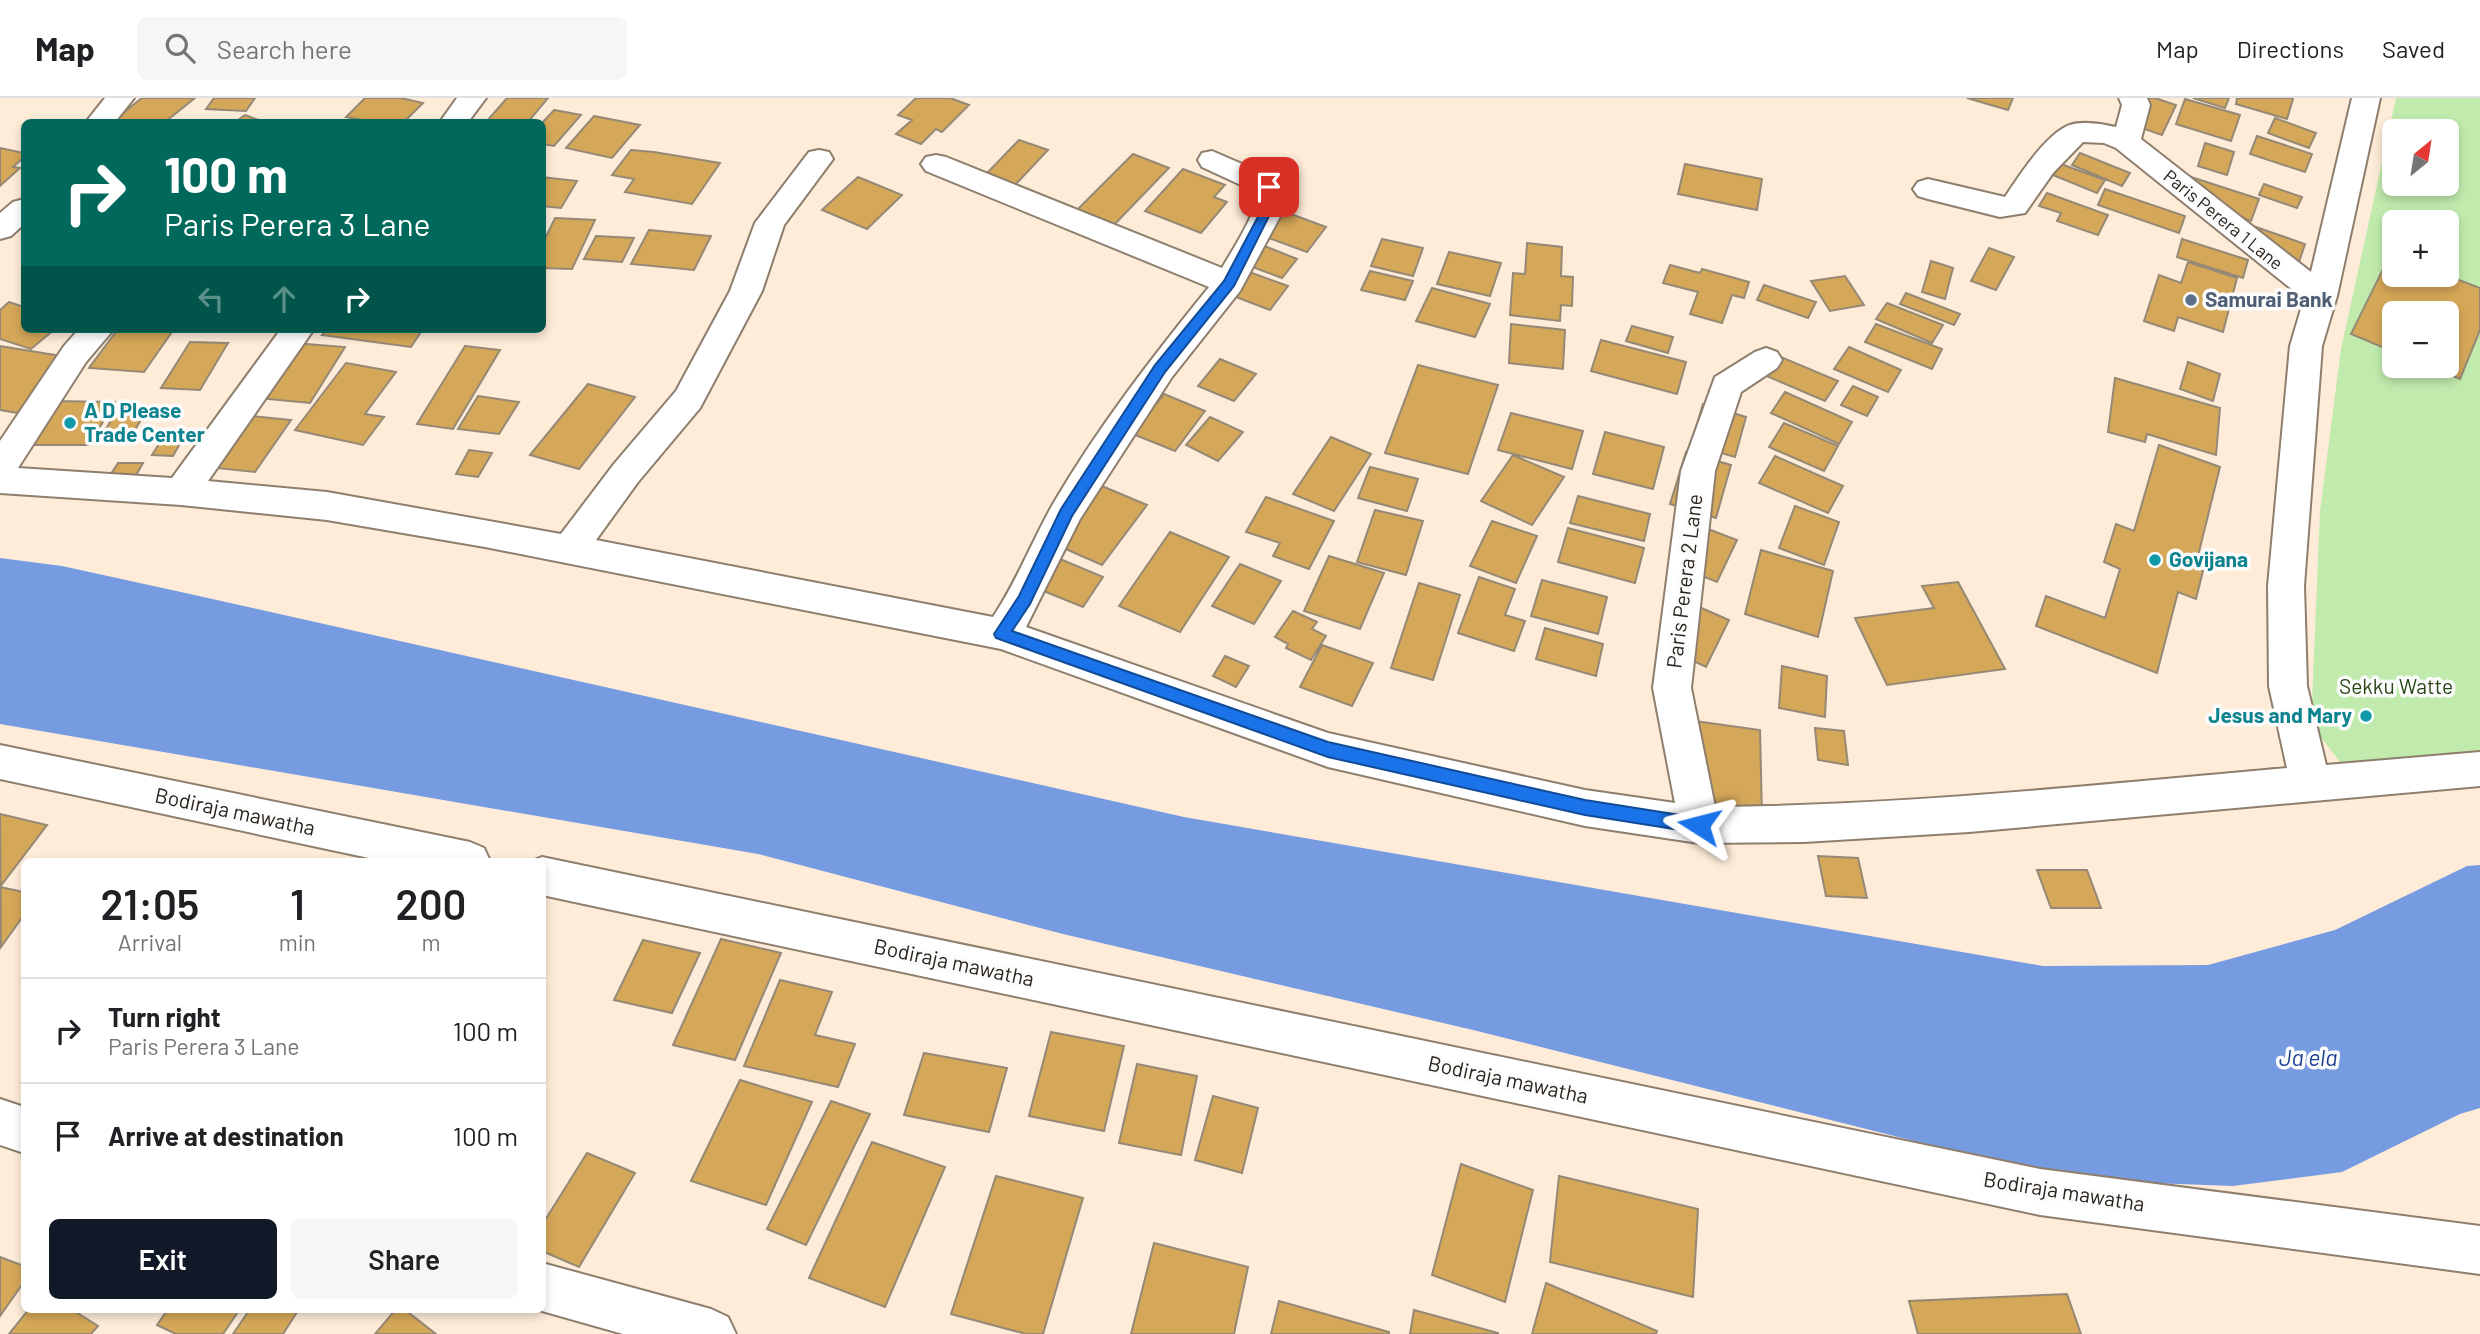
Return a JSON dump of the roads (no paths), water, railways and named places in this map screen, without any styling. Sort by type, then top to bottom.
[{"type":"street","points":[[102,119],[120,98]]},
{"type":"street","points":[[456,119],[472,98]]},
{"type":"street","points":[[2126,142],[2133,125],[2136,105],[2133,98]]},
{"type":"street","points":[[2311,785],[2288,686],[2286,586],[2306,346],[2322,296],[2365,98]]},
{"type":"street","name":"Paris Perera 1 Lane","points":[[1928,189],[2000,207],[2014,206],[2045,163],[2076,133],[2108,134],[2126,142],[2322,296]]},
{"type":"street","points":[[568,551],[626,473],[688,399],[746,291],[769,222],[820,159]]},
{"type":"street","points":[[1002,634],[1024,600],[1066,513],[1160,369],[1229,283],[1272,198],[1269,187],[1212,160]]},
{"type":"street","points":[[936,164],[1229,283]]},
{"type":"street","points":[[0,229],[21,212]]},
{"type":"street","points":[[0,468],[75,354],[94,333]]},
{"type":"street","points":[[181,492],[295,333]]},
{"type":"street","name":"Paris Perera 2 Lane","points":[[1699,825],[1672,688],[1698,471],[1727,385],[1766,360]]},
{"type":"street","points":[[0,480],[181,492],[327,506],[485,533],[1002,634],[1328,750],[1585,808],[1699,825],[1804,824],[1969,814],[2480,769]]},
{"type":"street","name":"Bodiraja mawatha","points":[[0,762],[456,858]]},
{"type":"street","name":"Bodiraja mawatha","points":[[546,877],[2040,1192],[2480,1250]]},
{"type":"street","points":[[0,1122],[21,1129]]},
{"type":"street","points":[[546,1288],[711,1334]]},
{"type":"water","name":"Ja ela","points":[[0,558],[62,566],[190,594],[1184,817],[2043,966],[2208,965],[2335,930],[2467,866],[2480,865],[2480,1108],[2460,1114],[2342,1172],[2233,1186],[2069,1180],[1473,1030],[1063,934],[758,854],[0,724]]},
{"type":"place","name":"Samurai Bank","points":[[2191,300]]},
{"type":"place","name":"A D Please Trade Center","points":[[70,423]]},
{"type":"place","name":"Govijana","points":[[2155,560]]},
{"type":"place","name":"Jesus and Mary","points":[[2366,716]]},
{"type":"park label","name":"Sekku Watte","points":[[2396,687]]}]
